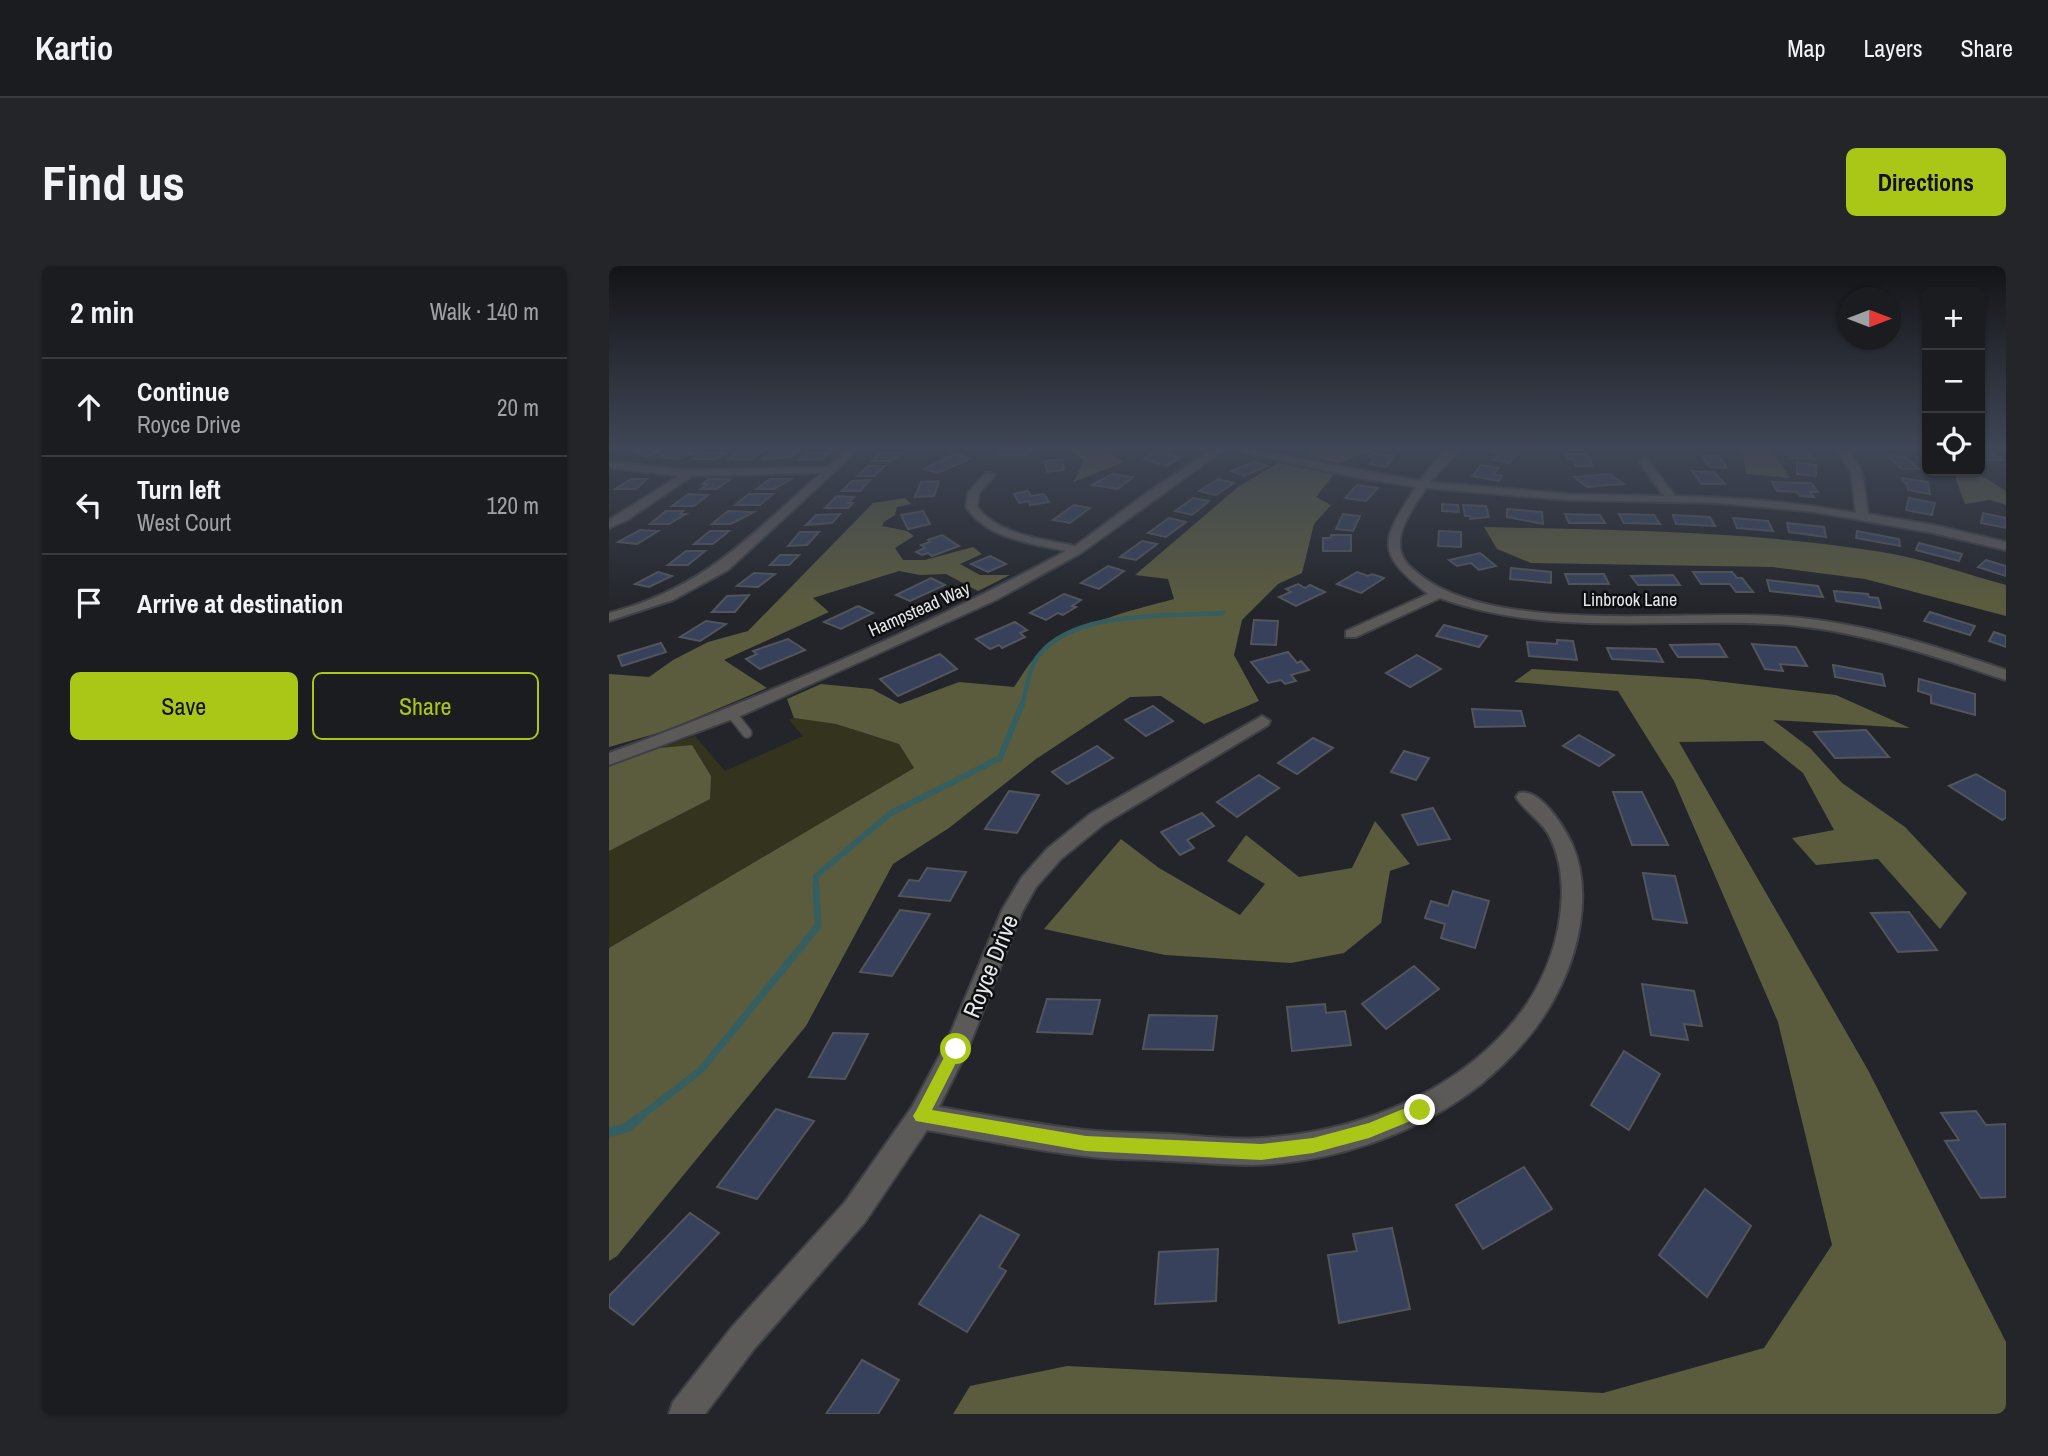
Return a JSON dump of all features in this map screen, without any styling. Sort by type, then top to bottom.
[{"type":"street","points":[[609,524],[623,519],[647,503]]},
{"type":"street","points":[[609,617],[638,615],[684,592],[723,567],[794,503]]},
{"type":"street","points":[[971,503],[979,521],[996,530],[1077,550]]},
{"type":"street","name":"Hampstead Way","points":[[609,759],[731,714],[989,598],[1077,550],[1141,503]]},
{"type":"street","name":"Linbrook Lane","points":[[1412,503],[1395,531],[1392,547],[1396,558],[1405,571],[1439,594],[1478,608],[1524,616],[1759,619],[1822,625],[1916,646],[2006,675]]},
{"type":"street","points":[[1740,503],[1862,516],[2006,547]]},
{"type":"street","points":[[1862,503],[1862,516]]},
{"type":"street","points":[[1351,634],[1439,594]]},
{"type":"street","name":"Royce Drive","points":[[685,1414],[743,1338],[855,1212],[921,1116],[956,1049],[1012,910],[1030,882],[1054,854],[1097,819],[1262,721]]},
{"type":"street","points":[[921,1116],[1086,1143],[1261,1152],[1313,1145],[1369,1131],[1420,1110],[1465,1083],[1507,1047],[1538,1008],[1559,968],[1570,923],[1571,880],[1562,842],[1548,819],[1525,797]]},
{"type":"lane","points":[[731,714],[747,733]]},
{"type":"shaded area","points":[[788,719],[836,724],[899,744],[914,768],[609,948],[609,851],[710,798],[692,745],[659,748],[695,736],[725,771],[803,736]]},
{"type":"green space","points":[[873,503],[911,504],[897,507],[895,515],[882,526],[907,531],[914,536],[895,548],[903,560],[925,560],[973,547],[982,554],[960,564],[980,575],[1010,575],[978,591],[946,574],[920,575],[899,571],[813,598],[829,612],[724,660],[767,688],[665,731],[609,747],[609,674],[649,677],[673,660],[708,642],[748,631]]},
{"type":"green space","points":[[1220,503],[1326,503],[1331,505],[1314,524],[1302,573],[1278,584],[1242,620],[1234,655],[1259,701],[1204,724],[1161,696],[1130,697],[1036,759],[949,828],[893,864],[806,1026],[617,1256],[609,1261],[609,948],[914,768],[899,744],[836,724],[794,718],[787,699],[821,684],[872,689],[900,704],[959,682],[1014,687],[1037,656],[1068,635],[1102,620],[1174,599],[1168,579],[1135,575]]},
{"type":"green space","points":[[1484,527],[1733,536],[1882,552],[2006,585],[2006,616],[1865,579],[1773,567],[1531,563],[1497,549]]},
{"type":"green space","points":[[1532,669],[1698,679],[1836,695],[1910,728],[1773,720],[1810,748],[1842,783],[1905,827],[1967,893],[1940,929],[1878,859],[1816,865],[1792,838],[1834,830],[1803,773],[1763,741],[1679,742],[1868,1070],[2006,1342],[2006,1414],[953,1414],[970,1386],[1067,1366],[1603,1393],[1764,1348],[1832,1245],[1778,1022],[1674,781],[1618,691],[1514,682]]},
{"type":"green space","points":[[692,745],[711,776],[710,799],[609,851],[609,766],[659,748]]},
{"type":"green space","points":[[1375,821],[1410,864],[1390,871],[1381,923],[1344,953],[1291,963],[1165,955],[1044,929],[1121,839],[1159,868],[1240,915],[1265,884],[1227,861],[1246,835],[1299,877],[1352,868]]},
{"type":"building","points":[[677,503],[698,503],[694,506],[672,506]]},
{"type":"building","points":[[738,503],[763,503],[760,505],[735,505]]},
{"type":"building","points":[[830,503],[853,503],[848,508],[825,508]]},
{"type":"building","points":[[1187,503],[1207,503],[1192,515],[1175,511]]},
{"type":"building","points":[[1908,503],[1935,503],[1932,515],[1906,510]]},
{"type":"building","points":[[1442,504],[1458,505],[1459,512],[1442,511]]},
{"type":"building","points":[[1074,505],[1090,508],[1070,523],[1053,520]]},
{"type":"building","points":[[1463,505],[1486,506],[1489,517],[1470,519],[1470,516],[1465,516]]},
{"type":"building","points":[[1507,509],[1542,512],[1543,524],[1507,517]]},
{"type":"building","points":[[666,511],[683,511],[680,514],[686,514],[669,524],[650,524]]},
{"type":"building","points":[[728,511],[754,512],[731,524],[712,524]]},
{"type":"building","points":[[923,511],[930,524],[908,529],[901,515]]},
{"type":"building","points":[[1983,513],[2006,518],[2006,528],[1981,523]]},
{"type":"building","points":[[840,514],[832,523],[806,525],[816,515]]},
{"type":"building","points":[[1343,514],[1360,516],[1353,531],[1336,529]]},
{"type":"building","points":[[1565,514],[1600,515],[1605,523],[1569,523]]},
{"type":"building","points":[[1619,514],[1654,515],[1660,524],[1624,523]]},
{"type":"building","points":[[1673,515],[1710,517],[1715,526],[1676,524]]},
{"type":"building","points":[[1169,518],[1186,522],[1166,537],[1148,533]]},
{"type":"building","points":[[1733,518],[1768,521],[1773,531],[1737,528]]},
{"type":"building","points":[[1787,523],[1824,527],[1826,537],[1789,532]]},
{"type":"building","points":[[640,530],[658,531],[637,544],[618,542]]},
{"type":"building","points":[[710,531],[729,531],[713,544],[694,544]]},
{"type":"building","points":[[1439,531],[1461,532],[1461,547],[1438,546]]},
{"type":"building","points":[[1857,531],[1899,539],[1900,546],[1856,538]]},
{"type":"building","points":[[800,532],[819,532],[807,545],[788,546]]},
{"type":"building","points":[[942,535],[959,546],[932,556],[916,552],[925,548],[921,545],[930,542],[928,540]]},
{"type":"building","points":[[1331,535],[1351,535],[1351,551],[1323,551],[1323,538],[1331,538]]},
{"type":"building","points":[[1142,541],[1157,544],[1136,560],[1120,557]]},
{"type":"building","points":[[1919,543],[1962,554],[1959,561],[1916,550]]},
{"type":"building","points":[[686,551],[705,551],[688,565],[668,565]]},
{"type":"building","points":[[1480,553],[1496,566],[1479,570],[1471,563],[1457,566],[1449,560]]},
{"type":"building","points":[[780,555],[799,555],[789,565],[770,565]]},
{"type":"building","points":[[990,556],[1006,564],[988,572],[971,564]]},
{"type":"building","points":[[1986,560],[2006,566],[2006,576],[1978,567]]},
{"type":"building","points":[[1108,566],[1124,571],[1099,589],[1081,583]]},
{"type":"building","points":[[1511,568],[1551,572],[1551,583],[1510,579]]},
{"type":"building","points":[[658,572],[672,576],[649,587],[635,584]]},
{"type":"building","points":[[1357,572],[1384,578],[1361,593],[1337,584]]},
{"type":"building","points":[[1693,572],[1732,572],[1737,578],[1742,578],[1753,592],[1736,592],[1730,584],[1701,584]]},
{"type":"building","points":[[754,573],[775,574],[758,587],[737,586]]},
{"type":"building","points":[[1565,574],[1604,574],[1609,584],[1569,584]]},
{"type":"building","points":[[1673,575],[1680,585],[1638,585],[1631,576]]},
{"type":"building","points":[[931,578],[945,585],[910,601],[896,595]]},
{"type":"building","points":[[1767,580],[1818,586],[1823,597],[1770,591]]},
{"type":"building","points":[[1298,584],[1305,588],[1310,585],[1325,592],[1296,606],[1279,597],[1291,592],[1286,589]]},
{"type":"building","points":[[1834,591],[1868,594],[1869,597],[1878,598],[1881,608],[1836,601]]},
{"type":"building","points":[[1064,594],[1081,600],[1072,606],[1076,607],[1063,615],[1058,613],[1046,620],[1030,613]]},
{"type":"building","points":[[749,595],[735,612],[712,612],[727,596]]},
{"type":"building","points":[[858,606],[873,613],[841,629],[824,622]]},
{"type":"building","points":[[1930,612],[1975,626],[1970,635],[1924,621]]},
{"type":"building","points":[[1254,620],[1278,621],[1276,645],[1251,644]]},
{"type":"building","points":[[706,621],[726,624],[700,641],[680,637]]},
{"type":"building","points":[[1015,622],[1027,630],[1020,633],[1025,637],[1002,648],[999,645],[990,649],[976,639]]},
{"type":"building","points":[[1444,625],[1487,636],[1479,647],[1436,636]]},
{"type":"building","points":[[1994,632],[2006,636],[2006,647],[1989,641]]},
{"type":"building","points":[[788,639],[805,650],[760,669],[746,659],[757,654],[753,651]]},
{"type":"building","points":[[1557,640],[1573,641],[1577,660],[1529,656],[1527,642],[1557,644]]},
{"type":"building","points":[[661,643],[666,652],[622,666],[618,656]]},
{"type":"building","points":[[1719,644],[1727,657],[1678,657],[1670,645]]},
{"type":"building","points":[[1752,644],[1796,647],[1807,666],[1780,664],[1783,671],[1765,669]]},
{"type":"building","points":[[1607,648],[1656,649],[1663,662],[1612,659]]},
{"type":"building","points":[[1288,652],[1297,663],[1301,661],[1309,670],[1291,675],[1296,681],[1285,684],[1281,680],[1268,683],[1251,662]]},
{"type":"building","points":[[940,654],[957,669],[898,696],[880,679]]},
{"type":"building","points":[[1417,655],[1441,669],[1410,687],[1386,673]]},
{"type":"building","points":[[1833,665],[1882,674],[1885,686],[1835,677]]},
{"type":"building","points":[[1919,679],[1975,694],[1975,715],[1931,703],[1931,695],[1918,691]]},
{"type":"building","points":[[1153,706],[1173,721],[1146,736],[1125,720]]},
{"type":"building","points":[[1472,709],[1521,711],[1525,726],[1475,727]]},
{"type":"building","points":[[1866,730],[1889,757],[1835,758],[1814,732]]},
{"type":"building","points":[[1579,735],[1614,755],[1599,766],[1563,746]]},
{"type":"building","points":[[1313,738],[1333,748],[1297,774],[1278,763]]},
{"type":"building","points":[[1097,746],[1113,758],[1067,784],[1052,772]]},
{"type":"building","points":[[1404,751],[1429,758],[1416,780],[1391,772]]},
{"type":"building","points":[[1976,774],[2006,792],[2006,818],[2002,820],[1949,786]]},
{"type":"building","points":[[1259,775],[1279,788],[1237,817],[1217,802]]},
{"type":"building","points":[[1009,791],[1039,795],[1017,833],[985,829]]},
{"type":"building","points":[[1613,792],[1642,792],[1668,845],[1632,845]]},
{"type":"building","points":[[1433,808],[1450,839],[1418,845],[1402,815]]},
{"type":"building","points":[[1202,813],[1214,826],[1187,840],[1194,848],[1180,855],[1161,832]]},
{"type":"building","points":[[927,868],[966,872],[950,901],[899,896],[909,880],[919,881]]},
{"type":"building","points":[[1643,873],[1675,876],[1687,923],[1653,919]]},
{"type":"building","points":[[1453,891],[1489,901],[1475,948],[1441,938],[1445,924],[1425,918],[1431,901],[1448,906]]},
{"type":"building","points":[[900,910],[930,914],[892,976],[860,972]]},
{"type":"building","points":[[1909,912],[1937,950],[1898,952],[1871,913]]},
{"type":"building","points":[[1414,966],[1439,989],[1386,1029],[1362,1004]]},
{"type":"building","points":[[1642,984],[1694,991],[1702,1026],[1684,1024],[1688,1040],[1651,1035]]},
{"type":"building","points":[[1047,999],[1100,1000],[1092,1034],[1037,1032]]},
{"type":"building","points":[[1325,1004],[1326,1013],[1345,1011],[1351,1045],[1292,1051],[1287,1007]]},
{"type":"building","points":[[1149,1015],[1217,1016],[1213,1050],[1143,1049]]},
{"type":"building","points":[[833,1033],[868,1034],[845,1079],[809,1077]]},
{"type":"building","points":[[1624,1051],[1660,1074],[1629,1130],[1591,1105]]},
{"type":"building","points":[[776,1109],[814,1121],[757,1199],[717,1187]]},
{"type":"building","points":[[1976,1111],[1986,1125],[2006,1124],[2006,1197],[1981,1198],[1945,1141],[1959,1140],[1941,1113]]},
{"type":"building","points":[[1524,1167],[1552,1209],[1483,1249],[1456,1205]]},
{"type":"building","points":[[1705,1189],[1751,1226],[1707,1297],[1659,1255]]},
{"type":"building","points":[[690,1213],[719,1233],[633,1325],[609,1307],[609,1296]]},
{"type":"building","points":[[980,1215],[1019,1235],[999,1267],[1006,1271],[967,1332],[919,1304]]},
{"type":"building","points":[[1392,1228],[1410,1309],[1339,1323],[1328,1255],[1357,1251],[1353,1234]]},
{"type":"building","points":[[1218,1249],[1216,1301],[1155,1304],[1159,1252]]},
{"type":"building","points":[[862,1360],[899,1380],[878,1414],[826,1414]]},
{"type":"waterway","points":[[1022,706],[1030,672],[1039,655],[1055,640],[1076,630],[1125,618],[1223,613]]},
{"type":"waterway","points":[[816,886],[816,876],[891,813],[1000,758],[1022,704]]},
{"type":"waterway","points":[[636,1120],[701,1070],[818,926],[816,886]]},
{"type":"waterway","points":[[609,1132],[626,1128],[639,1118]]},
{"type":"route","points":[[956,1049],[921,1116],[1086,1143],[1261,1152],[1313,1145],[1369,1131],[1420,1110]]}]
